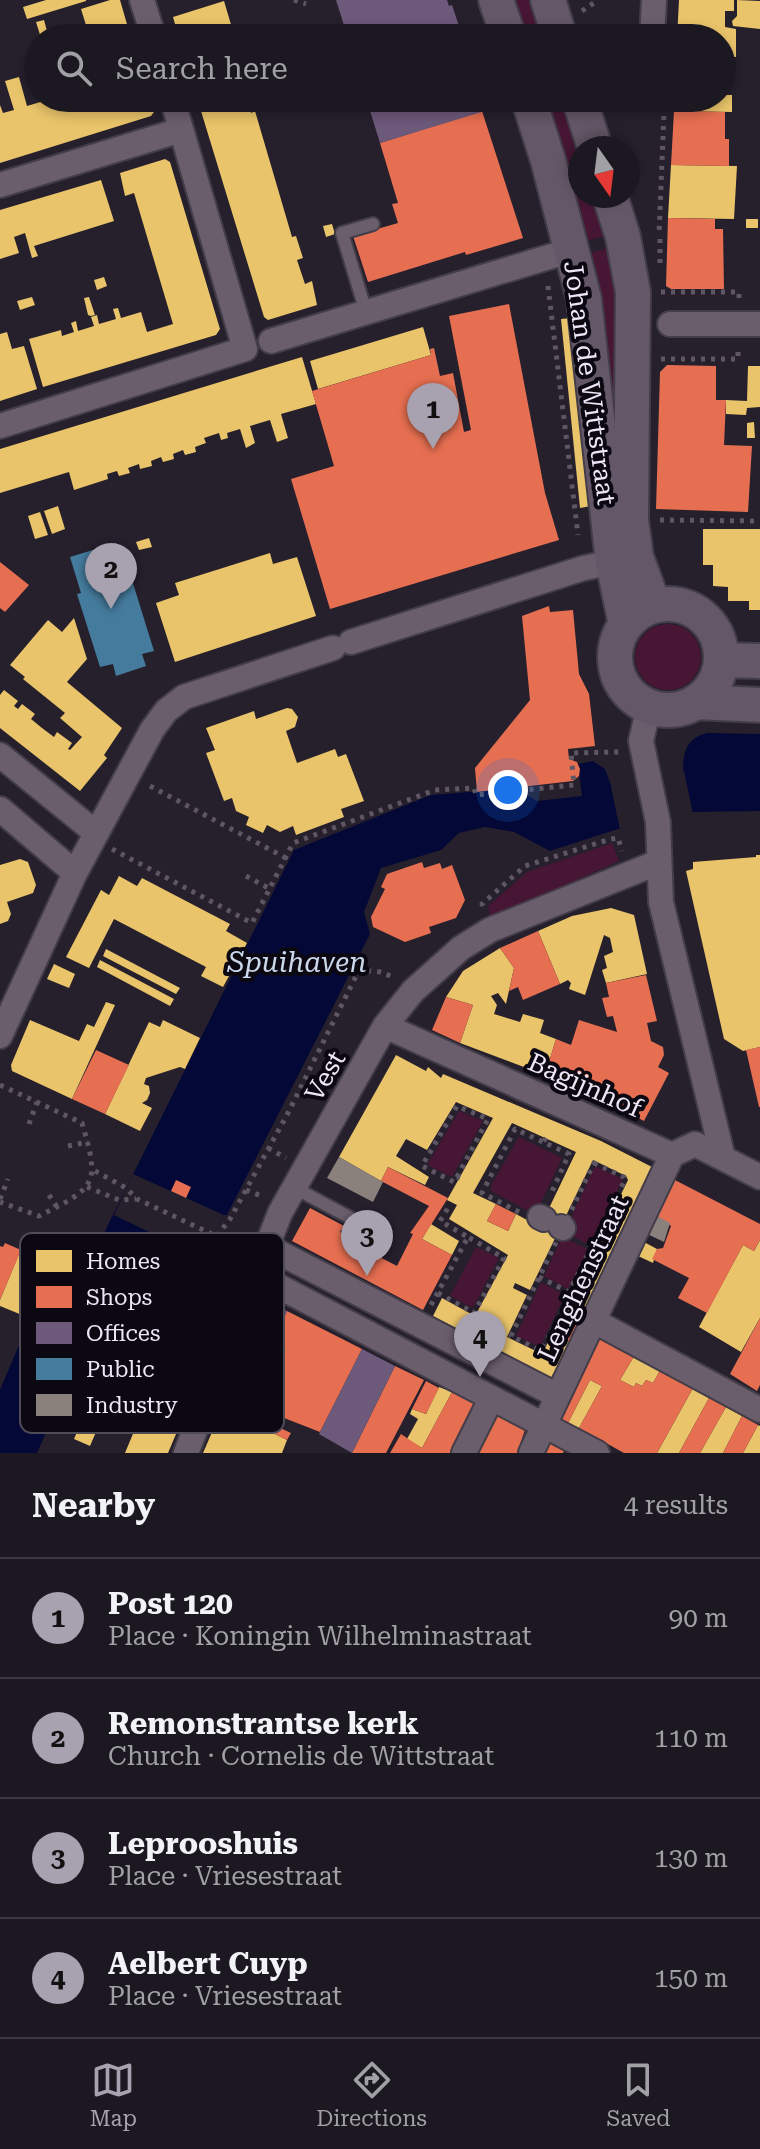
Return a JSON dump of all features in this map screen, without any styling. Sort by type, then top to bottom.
[{"type":"street","points":[[142,0],[150,24]]},
{"type":"street","points":[[496,0],[504,24]]},
{"type":"street","points":[[548,0],[567,24]]},
{"type":"street","points":[[653,24],[654,0]]},
{"type":"street","points":[[0,426],[245,349],[176,112]]},
{"type":"street","name":"Johan de Wittstraat","points":[[533,112],[548,160],[558,253],[584,299],[613,562],[626,625]]},
{"type":"street","points":[[593,112],[594,136]]},
{"type":"street","points":[[0,185],[181,130]]},
{"type":"street","name":"Johan de Wittstraat","points":[[614,208],[623,237],[633,292],[631,520],[636,557],[654,606]]},
{"type":"street","points":[[271,341],[558,253]]},
{"type":"street","points":[[670,324],[749,324]]},
{"type":"street","points":[[0,1036],[75,873],[128,774],[152,730],[166,711],[184,697],[613,562]]},
{"type":"street","points":[[679,605],[701,616],[716,636],[721,660],[713,684],[696,702],[682,708],[665,710],[649,706],[628,691],[616,668],[616,647],[626,625],[643,610],[654,606],[679,605]]},
{"type":"street","points":[[721,660],[760,661]]},
{"type":"street","points":[[696,702],[760,705]]},
{"type":"street","points":[[649,706],[641,741],[658,822],[661,902],[723,1158]]},
{"type":"street","points":[[0,755],[95,836]]},
{"type":"street","points":[[26,775],[0,808],[75,873]]},
{"type":"street","name":"Vest","points":[[273,1233],[293,1187],[385,1026],[413,991],[452,955],[490,930],[659,862]]},
{"type":"street","name":"Bagijnhof","points":[[385,1026],[551,1126],[672,1155]]},
{"type":"street","points":[[672,1155],[695,1144],[760,1177]]},
{"type":"street","name":"Lenghenstraat","points":[[531,1453],[672,1155]]},
{"type":"street","points":[[284,1255],[558,1396]]},
{"type":"street","points":[[284,1289],[597,1453]]},
{"type":"street","points":[[594,1321],[760,1410]]},
{"type":"street","points":[[464,1453],[491,1399]]},
{"type":"street","name":"Vest","points":[[186,1453],[194,1433]]},
{"type":"lane","points":[[366,312],[342,233],[373,224]]},
{"type":"lane","points":[[293,1187],[362,1224]]},
{"type":"path","points":[[294,0],[306,4]]},
{"type":"path","points":[[571,24],[598,0]]},
{"type":"path","points":[[660,359],[738,359],[749,324],[739,292],[660,292],[663,112]]},
{"type":"path","points":[[623,237],[644,233],[660,235]]},
{"type":"path","name":"Johan de Wittstraat","points":[[558,253],[575,521]]},
{"type":"path","points":[[631,520],[760,521]]},
{"type":"path","points":[[95,836],[252,923],[293,843],[435,790],[474,788],[476,795],[574,785],[571,753],[643,753]]},
{"type":"path","points":[[128,774],[286,858]]},
{"type":"path","points":[[490,930],[482,904],[525,866],[618,838],[628,875]]},
{"type":"path","points":[[246,876],[270,889]]},
{"type":"path","points":[[219,1233],[275,1137],[359,970],[381,972],[413,991]]},
{"type":"path","points":[[0,1085],[82,1123],[95,1171],[87,1187],[39,1216],[0,1200],[8,1179]]},
{"type":"path","points":[[29,1124],[37,1102]]},
{"type":"path","points":[[457,1106],[488,1119],[458,1178],[454,1182],[422,1166],[457,1106]]},
{"type":"path","points":[[552,1223],[538,1222],[482,1193],[480,1188],[515,1129],[551,1126],[569,1154],[552,1223],[539,1277],[511,1336],[539,1350],[568,1300],[569,1292],[624,1177],[594,1163],[552,1223]]},
{"type":"path","points":[[68,1146],[88,1142]]},
{"type":"path","points":[[95,1171],[126,1188],[137,1199],[211,1233]]},
{"type":"path","points":[[87,1187],[119,1200],[137,1199]]},
{"type":"path","points":[[49,1195],[57,1207]]},
{"type":"path","points":[[438,1293],[474,1313],[504,1258],[440,1221],[448,1208]]},
{"type":"path","points":[[421,1323],[468,1237]]},
{"type":"path","points":[[539,1277],[569,1292]]},
{"type":"shaded area","points":[[510,0],[543,0],[551,24],[518,24]]},
{"type":"shaded area","points":[[543,112],[576,112],[579,136],[568,136],[568,195]]},
{"type":"shaded area","points":[[572,208],[609,208],[616,233],[582,242]]},
{"type":"shaded area","points":[[619,245],[622,488],[585,254]]},
{"type":"shaded area","points":[[668,624],[691,634],[701,657],[691,680],[668,690],[645,680],[635,657],[645,634]]},
{"type":"shaded area","points":[[612,843],[619,861],[491,919],[488,906],[527,872]]},
{"type":"shaded area","points":[[459,1111],[483,1121],[452,1177],[427,1165]]},
{"type":"shaded area","points":[[519,1137],[562,1158],[538,1209],[530,1212],[491,1191],[491,1185]]},
{"type":"shaded area","points":[[595,1166],[623,1179],[589,1245],[564,1232]]},
{"type":"shaded area","points":[[562,1237],[588,1249],[568,1289],[544,1276]]},
{"type":"shaded area","points":[[476,1247],[499,1258],[473,1308],[450,1296]]},
{"type":"shaded area","points":[[541,1282],[565,1295],[540,1347],[516,1336]]},
{"type":"water","name":"Spuihaven","points":[[760,734],[760,811],[692,812],[621,828],[550,851],[514,832],[485,827],[459,833],[441,850],[381,868],[364,912],[370,934],[227,1215],[224,1215],[214,1233],[104,1233],[294,850],[431,795],[508,789],[522,792],[537,801],[582,796],[578,764],[593,761],[605,769],[612,788],[683,772],[687,747],[700,735]]},
{"type":"water","name":"Spuihaven","points":[[20,1343],[20,1433],[46,1433],[37,1453],[0,1453],[0,1390]]},
{"type":"pier","points":[[684,771],[693,814],[620,830],[611,787]]},
{"type":"pier","points":[[133,1174],[224,1215],[214,1233],[151,1233],[114,1215]]},
{"type":"building: Homes","points":[[46,0],[86,1],[27,19],[23,7]]},
{"type":"building: Homes","points":[[120,0],[127,24],[86,24],[81,9]]},
{"type":"building: Homes","points":[[679,0],[734,0],[734,11],[725,11],[725,24],[678,24]]},
{"type":"building: Homes","points":[[737,0],[760,1],[760,29],[736,26],[732,21],[737,16]]},
{"type":"building: Homes","points":[[224,1],[231,24],[175,24],[173,17]]},
{"type":"building: Homes","points":[[19,77],[24,112],[154,112],[151,116],[0,163],[0,105],[3,113],[14,110],[5,81]]},
{"type":"building: Homes","points":[[201,112],[255,112],[292,237],[296,236],[303,258],[297,260],[305,284],[312,281],[317,305],[268,320],[264,317]]},
{"type":"building: Homes","points":[[165,159],[170,162],[220,329],[216,335],[43,387],[29,339],[61,330],[62,336],[74,332],[71,323],[76,321],[78,331],[94,326],[91,317],[97,315],[99,324],[116,319],[113,309],[118,308],[121,318],[141,312],[147,332],[173,324],[134,193],[125,196],[120,173]]},
{"type":"building: Homes","points":[[671,165],[737,166],[734,219],[668,218]]},
{"type":"building: Homes","points":[[101,180],[114,221],[34,246],[38,256],[32,258],[25,233],[14,237],[19,253],[0,259],[0,210]]},
{"type":"building: Homes","points":[[746,219],[758,219],[758,228],[746,228]]},
{"type":"building: Homes","points":[[332,224],[335,234],[326,237],[323,226]]},
{"type":"building: Homes","points":[[104,277],[107,286],[97,290],[94,280]]},
{"type":"building: Homes","points":[[32,297],[35,305],[20,310],[17,301]]},
{"type":"building: Homes","points":[[89,297],[95,315],[91,316],[88,315],[84,298]]},
{"type":"building: Homes","points":[[571,318],[591,506],[580,508],[561,319]]},
{"type":"building: Homes","points":[[423,327],[431,355],[318,389],[310,361]]},
{"type":"building: Homes","points":[[7,332],[12,349],[24,346],[37,389],[0,401],[0,334]]},
{"type":"building: Homes","points":[[302,357],[316,404],[281,414],[288,438],[277,442],[270,420],[250,426],[255,443],[246,448],[240,429],[227,433],[228,438],[221,440],[219,433],[204,438],[206,443],[195,447],[196,452],[185,455],[183,450],[173,454],[174,459],[163,462],[161,457],[151,461],[152,466],[140,469],[139,464],[128,468],[130,473],[119,476],[117,471],[107,474],[108,479],[74,490],[69,472],[0,493],[0,449]]},
{"type":"building: Homes","points":[[748,366],[760,366],[760,407],[747,408],[746,415],[726,414],[726,400],[747,401]]},
{"type":"building: Homes","points":[[754,422],[755,438],[747,438],[747,423]]},
{"type":"building: Homes","points":[[58,506],[65,529],[52,534],[44,511]]},
{"type":"building: Homes","points":[[40,512],[48,535],[35,539],[28,516]]},
{"type":"building: Homes","points":[[703,529],[760,529],[760,610],[749,610],[749,601],[728,601],[728,587],[713,586],[713,565],[703,565]]},
{"type":"building: Homes","points":[[149,538],[152,547],[139,550],[136,542]]},
{"type":"building: Homes","points":[[270,553],[273,564],[297,557],[316,616],[175,662],[156,603],[179,595],[175,583]]},
{"type":"building: Homes","points":[[74,618],[87,659],[67,682],[122,728],[104,755],[107,758],[80,791],[0,728],[0,695],[4,690],[18,701],[14,706],[18,709],[22,704],[35,714],[31,719],[42,728],[54,737],[57,732],[72,743],[68,749],[82,737],[60,718],[65,713],[10,665],[48,620],[62,632]]},
{"type":"building: Homes","points":[[287,708],[298,717],[295,727],[286,731],[297,763],[335,749],[338,757],[346,754],[364,801],[341,809],[344,817],[296,835],[293,826],[280,832],[267,825],[263,833],[246,825],[249,817],[236,811],[232,798],[224,801],[206,753],[215,750],[206,728],[254,711],[256,719]]},
{"type":"building: Homes","points":[[760,855],[760,1047],[743,1051],[724,1039],[686,871],[693,869],[693,862]]},
{"type":"building: Homes","points":[[20,859],[28,862],[36,885],[33,893],[7,902],[11,914],[8,921],[0,924],[0,865]]},
{"type":"building: Homes","points":[[119,876],[137,886],[142,878],[230,924],[226,931],[247,943],[223,987],[201,976],[206,967],[114,919],[89,968],[66,957],[101,890],[109,895]]},
{"type":"building: Homes","points":[[611,908],[634,915],[647,974],[606,983],[602,970],[607,968],[604,956],[613,952],[610,938],[604,935],[585,995],[569,989],[571,983],[568,980],[560,984],[538,931],[572,916]]},
{"type":"building: Homes","points":[[500,948],[514,968],[506,1004],[498,993],[491,996],[497,1005],[494,1014],[520,1022],[523,1014],[544,1020],[540,1033],[556,1039],[545,1075],[460,1043],[473,1005],[446,997],[463,971]]},
{"type":"building: Homes","points":[[106,949],[180,988],[176,994],[103,956]]},
{"type":"building: Homes","points":[[100,960],[174,999],[170,1006],[97,967]]},
{"type":"building: Homes","points":[[54,964],[75,974],[69,988],[47,979]]},
{"type":"building: Homes","points":[[106,1002],[115,1005],[72,1099],[12,1071],[11,1065],[30,1020],[79,1041],[87,1024],[94,1027]]},
{"type":"building: Homes","points":[[163,1020],[200,1038],[185,1069],[180,1067],[146,1078],[144,1084],[149,1086],[150,1093],[142,1103],[152,1108],[140,1131],[105,1114],[149,1022],[160,1027]]},
{"type":"building: Homes","points":[[396,1055],[426,1071],[428,1067],[441,1078],[443,1074],[601,1141],[654,1168],[579,1324],[562,1316],[628,1180],[626,1176],[593,1160],[530,1290],[515,1283],[513,1288],[527,1295],[507,1337],[538,1352],[543,1351],[553,1334],[570,1342],[551,1378],[433,1316],[442,1298],[475,1316],[508,1255],[449,1219],[457,1205],[447,1200],[493,1118],[456,1102],[427,1150],[406,1139],[396,1156],[429,1177],[425,1185],[388,1167],[381,1181],[339,1157]],"holes":[[[512,1123],[576,1152],[540,1227],[516,1214],[508,1231],[487,1221],[496,1204],[473,1193]]]},
{"type":"building: Homes","points":[[431,1224],[459,1241],[452,1255],[422,1239]]},
{"type":"building: Homes","points":[[760,1240],[760,1318],[741,1352],[699,1327],[743,1245],[754,1251]]},
{"type":"building: Homes","points":[[644,1242],[657,1249],[653,1263],[638,1256]]},
{"type":"building: Homes","points":[[20,1254],[20,1314],[0,1306]]},
{"type":"building: Homes","points":[[636,1353],[662,1367],[653,1383],[646,1380],[642,1386],[636,1383],[634,1387],[620,1380]]},
{"type":"building: Homes","points":[[590,1380],[602,1386],[579,1428],[568,1423]]},
{"type":"building: Homes","points":[[439,1387],[452,1392],[422,1448],[407,1439],[418,1419],[410,1414],[412,1409],[426,1414]]},
{"type":"building: Homes","points":[[693,1388],[709,1398],[679,1453],[657,1453]]},
{"type":"building: Homes","points":[[726,1407],[742,1416],[723,1453],[700,1453]]},
{"type":"building: Homes","points":[[758,1425],[760,1453],[743,1453]]},
{"type":"building: Homes","points":[[77,1433],[96,1433],[90,1446],[74,1439]]},
{"type":"building: Homes","points":[[133,1433],[176,1433],[168,1453],[125,1453]]},
{"type":"building: Homes","points":[[212,1433],[275,1433],[287,1440],[282,1453],[203,1453]]},
{"type":"building: Shops","points":[[482,112],[523,238],[368,282],[353,236],[398,223],[392,204],[398,203],[380,143]]},
{"type":"building: Shops","points":[[674,112],[725,112],[729,166],[671,165]]},
{"type":"building: Shops","points":[[668,218],[715,219],[715,229],[723,229],[724,289],[671,289],[666,286]]},
{"type":"building: Shops","points":[[509,304],[545,493],[559,540],[330,609],[291,479],[334,466],[312,391],[431,355],[430,349],[434,348],[440,376],[453,373],[464,432],[471,430],[449,316]]},
{"type":"building: Shops","points":[[667,365],[716,366],[716,400],[726,400],[724,445],[752,446],[748,512],[656,509],[660,372]]},
{"type":"building: Shops","points":[[0,562],[29,585],[5,612],[0,608]]},
{"type":"building: Shops","points":[[549,606],[550,612],[573,610],[579,674],[589,694],[595,746],[568,749],[569,759],[577,762],[580,769],[579,776],[573,781],[477,792],[475,768],[530,700],[522,616]]},
{"type":"building: Shops","points":[[422,862],[424,868],[440,863],[442,869],[452,865],[465,900],[456,918],[429,927],[431,933],[405,942],[373,927],[371,917],[385,889],[381,887],[387,874]]},
{"type":"building: Shops","points":[[538,931],[560,984],[523,1000],[518,987],[509,991],[514,968],[500,948]]},
{"type":"building: Shops","points":[[646,975],[657,1021],[647,1023],[651,1041],[663,1047],[664,1055],[658,1067],[669,1073],[644,1121],[590,1093],[545,1075],[556,1039],[571,1045],[579,1020],[617,1032],[613,1016],[607,1017],[602,998],[609,997],[606,983]]},
{"type":"building: Shops","points":[[446,997],[473,1005],[460,1043],[432,1030]]},
{"type":"building: Shops","points":[[760,1047],[760,1107],[759,1107],[746,1050]]},
{"type":"building: Shops","points":[[96,1050],[129,1065],[105,1114],[72,1099]]},
{"type":"building: Shops","points":[[388,1167],[448,1198],[422,1239],[452,1255],[423,1310],[292,1241],[310,1208],[344,1226],[340,1232],[349,1237],[347,1240],[397,1266],[413,1234],[410,1233],[429,1206],[381,1181]]},
{"type":"building: Shops","points":[[673,1179],[760,1224],[760,1240],[754,1251],[743,1245],[707,1313],[678,1298],[689,1278],[652,1259],[657,1249],[663,1248],[671,1226],[657,1216]]},
{"type":"building: Shops","points":[[176,1180],[191,1187],[186,1198],[171,1191]]},
{"type":"building: Shops","points":[[496,1204],[516,1214],[508,1231],[487,1221]]},
{"type":"building: Shops","points":[[5,1243],[20,1252],[0,1300],[0,1246],[3,1247]]},
{"type":"building: Shops","points":[[287,1311],[362,1349],[320,1432],[284,1418],[284,1318]]},
{"type":"building: Shops","points":[[562,1316],[579,1324],[570,1342],[553,1334]]},
{"type":"building: Shops","points":[[760,1318],[760,1385],[757,1391],[730,1374]]},
{"type":"building: Shops","points":[[597,1336],[636,1353],[620,1380],[634,1387],[636,1383],[642,1386],[646,1380],[653,1383],[662,1367],[693,1388],[657,1453],[624,1453],[579,1428],[602,1386],[590,1380],[568,1423],[561,1419],[559,1413]]},
{"type":"building: Shops","points":[[395,1366],[424,1380],[386,1453],[352,1453]]},
{"type":"building: Shops","points":[[426,1381],[439,1388],[426,1414],[412,1409]]},
{"type":"building: Shops","points":[[452,1392],[475,1404],[451,1453],[390,1453],[401,1434],[422,1448]]},
{"type":"building: Shops","points":[[709,1398],[726,1407],[700,1453],[679,1453]]},
{"type":"building: Shops","points":[[491,1411],[525,1430],[517,1453],[474,1453]]},
{"type":"building: Shops","points":[[742,1416],[758,1425],[743,1453],[723,1453]]},
{"type":"building: Shops","points":[[284,1430],[291,1433],[287,1440],[275,1434],[284,1433]]},
{"type":"building: Shops","points":[[548,1442],[564,1451],[563,1453],[538,1453]]},
{"type":"building: Offices","points":[[336,0],[447,0],[458,24],[344,24]]},
{"type":"building: Offices","points":[[370,112],[482,112],[380,143]]},
{"type":"building: Offices","points":[[362,1349],[395,1366],[352,1453],[319,1434]]},
{"type":"building: Public","points":[[116,543],[127,578],[131,577],[154,651],[142,654],[146,666],[116,676],[113,664],[100,667],[77,594],[81,593],[70,557]]},
{"type":"building: Industry","points":[[339,1157],[383,1182],[373,1202],[327,1178]]},
{"type":"building: Industry","points":[[651,1213],[670,1223],[664,1242],[643,1232]]},
{"type":"place","name":"Post 120","points":[[433,449]]},
{"type":"place","name":"Remonstrantse kerk","points":[[111,609]]},
{"type":"place","name":"Leprooshuis","points":[[367,1276]]},
{"type":"place","name":"Aelbert Cuyp","points":[[480,1377]]}]
